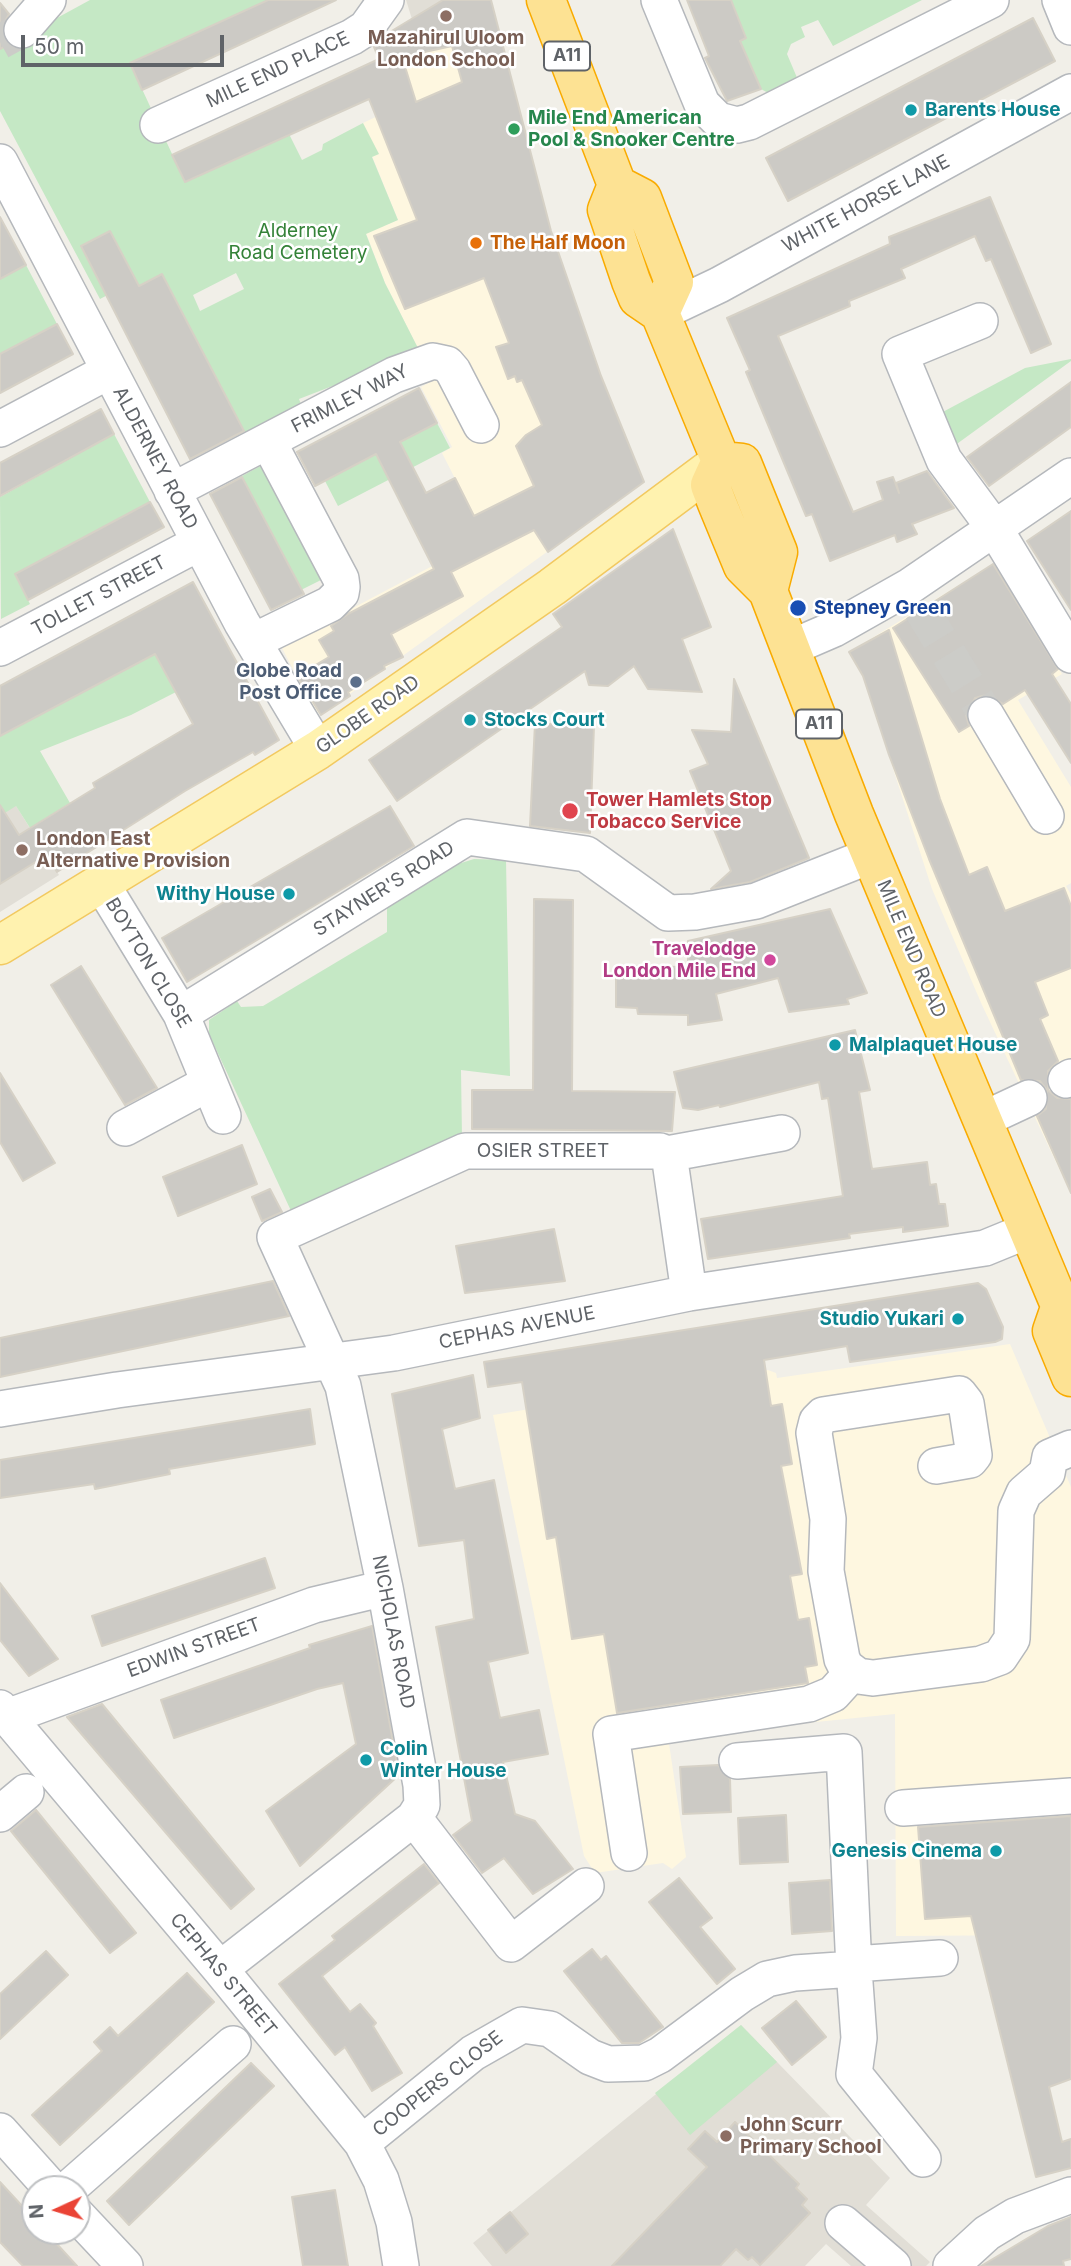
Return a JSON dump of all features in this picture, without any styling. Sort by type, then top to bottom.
[{"type":"highway","name":"A11","points":[[546,0],[617,185],[642,198],[674,282],[660,313]]},
{"type":"highway","points":[[660,313],[721,461]]},
{"type":"highway","name":"MILE END ROAD","points":[[721,461],[742,463],[778,552],[768,591],[872,855],[982,1120],[1066,1308],[1052,1331],[1071,1377]]},
{"type":"main road","name":"GLOBE ROAD","points":[[0,945],[318,750],[552,587],[721,461]]},
{"type":"street","points":[[22,30],[48,0]]},
{"type":"street","name":"MILE END PLACE","points":[[158,125],[358,33],[368,25],[386,0]]},
{"type":"street","points":[[659,0],[702,104],[718,120],[737,125],[749,122],[991,0]]},
{"type":"street","points":[[1060,0],[1071,27]]},
{"type":"street","name":"WHITE HORSE LANE","points":[[660,313],[719,285],[1071,92]]},
{"type":"street","name":"ALDERNEY ROAD","points":[[0,162],[10,204],[109,371],[199,543],[318,750]]},
{"type":"street","points":[[979,321],[900,354],[944,460],[995,529],[1071,655]]},
{"type":"street","name":"FRIMLEY WAY","points":[[172,491],[394,375],[433,361],[447,364],[453,371],[481,425]]},
{"type":"street","points":[[0,429],[109,371]]},
{"type":"street","name":"FRIMLEY WAY","points":[[254,642],[330,604],[341,593],[342,587],[341,579],[268,441]]},
{"type":"street","points":[[790,648],[916,598],[995,529],[1071,476]]},
{"type":"street","name":"TOLLET STREET","points":[[0,648],[199,543]]},
{"type":"street","points":[[986,715],[1046,816]]},
{"type":"street","name":"STAYNER'S ROAD","points":[[181,1014],[467,837],[586,854],[668,913],[695,912],[756,901],[872,855]]},
{"type":"street","name":"BOYTON CLOSE","points":[[101,883],[181,1014],[223,1116]]},
{"type":"street","points":[[125,1128],[209,1083]]},
{"type":"street","points":[[982,1120],[1029,1098]]},
{"type":"street","name":"OSIER STREET","points":[[295,1228],[465,1151],[667,1154],[782,1133]]},
{"type":"street","points":[[667,1154],[705,1291]]},
{"type":"street","name":"NICHOLAS ROAD","points":[[295,1228],[275,1237],[343,1386],[385,1588],[421,1785],[422,1805],[414,1818]]},
{"type":"street","name":"CEPHAS AVENUE","points":[[0,1409],[117,1390],[394,1353],[705,1291],[985,1248],[1029,1230]]},
{"type":"street","points":[[936,1466],[970,1460],[974,1455],[966,1403],[959,1394],[823,1415],[817,1421],[814,1433],[828,1519],[826,1571],[842,1659],[852,1673],[864,1677],[882,1677],[981,1664],[1000,1657],[1012,1639],[1016,1511],[1024,1493],[1059,1476],[1050,1457],[1071,1448]]},
{"type":"street","name":"EDWIN STREET","points":[[3,1713],[314,1605],[385,1588]]},
{"type":"street","points":[[629,1853],[611,1734],[809,1704],[832,1694],[852,1673]]},
{"type":"street","name":"CEPHAS STREET","points":[[3,1713],[362,2143],[381,2180],[394,2222],[401,2266]]},
{"type":"street","points":[[737,1761],[844,1752],[859,2038],[854,2074],[923,2159]]},
{"type":"street","points":[[902,1808],[1071,1797]]},
{"type":"street","points":[[219,1969],[414,1818],[511,1944],[586,1886]]},
{"type":"street","name":"COOPERS CLOSE","points":[[362,2143],[472,2053],[522,2025],[550,2029],[590,2057],[608,2064],[644,2063],[660,2056],[766,1979],[854,1966],[940,1958]]},
{"type":"street","points":[[84,2175],[233,2043]]},
{"type":"street","points":[[0,2131],[39,2175]]},
{"type":"street","points":[[951,2266],[979,2240],[1015,2216],[1071,2196]]},
{"type":"street","points":[[843,2223],[893,2266]]},
{"type":"street","points":[[91,2230],[125,2266]]},
{"type":"shaded area","points":[[406,0],[491,0],[551,231],[601,375],[644,482],[322,714],[315,712],[281,646],[453,555],[492,551],[442,453],[452,447],[421,387],[434,380],[385,283],[366,233],[398,220],[372,156],[378,154],[363,123],[415,98],[402,57],[425,52]]},
{"type":"shaded area","name":"Mazahirul Uloom London School","points":[[406,0],[491,0],[494,13],[416,32]]},
{"type":"shaded area","points":[[995,563],[1062,674],[1018,700],[1071,787],[1071,883],[1066,886],[1071,895],[1071,1194],[982,1005],[932,889],[863,676],[849,652]]},
{"type":"shaded area","name":"London East Alternative Provision","points":[[0,780],[59,875],[0,912]]},
{"type":"shaded area","points":[[1010,1344],[1071,1487],[1071,2039],[1056,1935],[896,1936],[895,1714],[668,1737],[686,1857],[672,1869],[663,1863],[595,1873],[584,1856],[493,1415],[768,1370],[776,1373],[777,1378]]},
{"type":"shaded area","name":"John Scurr Primary School","points":[[741,2025],[890,2178],[866,2205],[930,2262],[926,2266],[851,2266],[826,2244],[805,2266],[492,2266],[473,2243]]},
{"type":"green space","name":"Alderney Road Cemetery","points":[[90,0],[268,0],[130,63],[185,182],[289,134],[302,160],[322,150],[323,144],[363,123],[379,154],[372,157],[398,220],[366,234],[385,283],[420,352],[299,399],[302,407],[225,450],[222,445],[245,432],[232,409],[204,411],[227,399],[215,375],[192,387],[209,365],[197,341],[174,353],[192,331],[179,308],[152,310],[174,297],[162,274],[139,286],[136,280],[100,299],[0,111],[0,49]],"holes":[[[236,273],[244,289],[200,311],[193,295]]]},
{"type":"green space","points":[[731,0],[922,0],[833,46],[818,20],[801,27],[805,37],[791,44],[787,54],[798,80],[770,94],[761,89],[740,41],[746,38]]},
{"type":"green space","points":[[26,265],[57,324],[0,355],[0,279]]},
{"type":"green space","points":[[1071,359],[954,446],[939,414],[1025,368]]},
{"type":"green space","points":[[437,423],[450,448],[338,506],[325,481]]},
{"type":"green space","points":[[114,434],[150,502],[15,574],[30,604],[1,619],[0,497]]},
{"type":"green space","points":[[264,464],[323,579],[301,590],[242,476]]},
{"type":"green space","points":[[214,623],[176,692],[131,715],[40,751],[70,803],[30,828],[16,806],[0,816],[0,736]]},
{"type":"green space","points":[[474,859],[506,860],[510,1076],[461,1070],[462,1138],[292,1213],[209,1034],[209,1020],[237,1001],[241,1007],[263,1006],[387,932],[387,908],[458,864]]},
{"type":"green space","points":[[741,2025],[777,2062],[690,2135],[655,2093]]},
{"type":"building","points":[[268,0],[336,0],[142,90],[130,63]]},
{"type":"building","points":[[443,0],[491,0],[551,231],[601,376],[644,482],[548,552],[534,530],[451,572],[463,596],[391,634],[403,657],[384,666],[385,669],[348,692],[350,696],[321,715],[297,676],[329,657],[319,640],[334,631],[331,626],[348,614],[434,569],[376,454],[315,486],[297,452],[419,388],[437,423],[400,442],[426,493],[455,478],[474,516],[534,486],[516,446],[526,435],[542,425],[522,380],[517,382],[515,376],[508,379],[496,347],[509,343],[484,278],[405,309],[374,236],[417,220],[369,99],[185,182],[172,155],[379,59],[374,47],[385,35]],"holes":[[[452,46],[462,82],[416,102],[402,57]]]},
{"type":"building","points":[[687,0],[731,0],[746,38],[740,41],[761,89],[727,101],[705,58],[709,56]]},
{"type":"building","points":[[0,3],[9,14],[2,27],[8,45],[0,49]]},
{"type":"building","name":"Barents House","points":[[1033,18],[1055,61],[788,201],[766,158]]},
{"type":"building","points":[[990,197],[1051,344],[1031,353],[991,259],[986,261],[975,236],[901,269],[905,278],[849,301],[850,306],[778,336],[853,512],[883,500],[877,482],[893,477],[899,493],[896,483],[927,471],[954,508],[912,524],[917,534],[897,542],[895,535],[830,561],[812,514],[806,516],[746,372],[750,370],[727,318],[890,244],[889,237]]},
{"type":"building","points":[[0,217],[26,265],[0,279]]},
{"type":"building","points":[[110,231],[139,286],[162,274],[244,431],[190,459],[81,246]]},
{"type":"building","points":[[57,324],[73,354],[0,393],[0,354]]},
{"type":"building","points":[[1071,382],[1071,427],[989,486],[967,457]]},
{"type":"building","points":[[101,409],[114,434],[0,496],[0,463]]},
{"type":"building","points":[[242,477],[304,594],[271,610],[210,494]]},
{"type":"building","points":[[150,502],[164,527],[28,600],[15,574]]},
{"type":"building","points":[[1071,511],[1071,610],[1027,541]]},
{"type":"building","points":[[673,529],[711,627],[682,639],[702,692],[648,689],[634,666],[608,686],[589,685],[585,671],[397,801],[369,760],[562,627],[553,614]]},
{"type":"building","points":[[993,564],[1058,669],[1052,674],[1071,704],[1071,763],[1025,690],[1003,704],[986,695],[975,698],[966,715],[969,726],[959,732],[893,628]]},
{"type":"building","points":[[193,582],[279,740],[185,791],[57,872],[47,855],[0,884],[0,805],[19,835],[95,788],[93,783],[193,724],[155,654],[0,736],[0,686]]},
{"type":"building","points":[[889,630],[940,799],[969,875],[987,867],[1005,911],[1064,888],[1071,906],[1071,968],[1035,982],[1048,1015],[1040,1019],[1058,1061],[1048,1071],[1048,1090],[1057,1098],[1071,1099],[1071,1193],[1037,1116],[1046,1109],[1047,1090],[1040,1081],[1021,1080],[929,859],[889,755],[863,676],[849,652]]},
{"type":"building","points":[[734,679],[809,858],[750,882],[711,889],[731,871],[690,771],[708,764],[692,730],[731,732]]},
{"type":"building","points":[[535,723],[594,726],[590,833],[530,826]]},
{"type":"building","name":"Withy House","points":[[390,806],[414,846],[187,982],[162,938]]},
{"type":"building","points":[[534,899],[573,900],[572,1091],[675,1092],[672,1131],[472,1129],[472,1090],[533,1090]]},
{"type":"building","name":"Travelodge London Mile End","points":[[830,909],[867,993],[847,999],[849,1004],[789,1012],[778,978],[716,994],[722,1020],[688,1025],[688,1015],[638,1014],[637,1008],[616,1007],[616,966],[688,967],[688,941]]},
{"type":"building","points":[[81,966],[157,1088],[125,1105],[51,985]]},
{"type":"building","points":[[855,1030],[870,1090],[859,1092],[872,1169],[927,1162],[930,1185],[936,1184],[939,1204],[945,1204],[948,1226],[903,1232],[903,1227],[849,1234],[850,1238],[708,1259],[701,1219],[843,1196],[828,1098],[822,1099],[819,1082],[720,1107],[719,1105],[698,1110],[683,1108],[674,1072]]},
{"type":"building","points":[[0,1073],[55,1163],[23,1181],[0,1142]]},
{"type":"building","points":[[242,1145],[257,1184],[178,1216],[163,1177]]},
{"type":"building","points":[[270,1189],[282,1212],[262,1221],[252,1197]]},
{"type":"building","points":[[554,1229],[565,1281],[465,1293],[456,1246]]},
{"type":"building","points":[[273,1281],[289,1316],[0,1377],[0,1338]]},
{"type":"building","points":[[978,1283],[986,1289],[1003,1327],[1002,1339],[995,1342],[850,1362],[847,1346],[764,1360],[771,1406],[782,1404],[792,1464],[781,1466],[802,1574],[790,1576],[798,1620],[809,1618],[817,1665],[805,1667],[808,1683],[617,1713],[604,1634],[572,1639],[556,1537],[547,1539],[522,1382],[488,1387],[484,1362]]},
{"type":"building","points":[[473,1375],[480,1418],[442,1429],[455,1489],[494,1480],[528,1653],[488,1662],[500,1718],[539,1710],[548,1754],[503,1762],[515,1814],[535,1821],[573,1869],[533,1894],[504,1858],[482,1873],[453,1835],[472,1821],[436,1627],[474,1619],[464,1540],[419,1546],[392,1394]]},
{"type":"building","points":[[310,1409],[315,1444],[169,1469],[170,1474],[95,1489],[94,1484],[0,1498],[0,1460]]},
{"type":"building","points":[[265,1558],[275,1588],[102,1646],[92,1616]]},
{"type":"building","points":[[0,1583],[58,1659],[29,1676],[0,1640]]},
{"type":"building","name":"Colin Winter House","points":[[372,1626],[399,1775],[300,1866],[266,1811],[356,1744],[343,1683],[317,1689],[174,1738],[161,1700],[310,1648],[309,1645]]},
{"type":"building","points":[[102,1704],[254,1889],[231,1909],[67,1717]]},
{"type":"building","points":[[718,1765],[730,1779],[731,1812],[683,1814],[680,1767]]},
{"type":"building","points":[[36,1810],[136,1933],[110,1953],[11,1831]]},
{"type":"building","points":[[786,1815],[788,1862],[740,1864],[738,1818]]},
{"type":"building","points":[[1071,1816],[1071,2079],[1049,2087],[1062,2142],[1071,2139],[1071,2168],[1036,2177],[971,1916],[925,1919],[918,1827]]},
{"type":"building","points":[[424,1864],[439,1883],[322,1976],[350,2012],[360,2004],[376,2023],[373,2026],[402,2073],[372,2091],[345,2047],[335,2055],[279,1984],[335,1940],[332,1936]]},
{"type":"building","points":[[679,1878],[712,1918],[700,1927],[735,1969],[717,1984],[649,1902]]},
{"type":"building","points":[[830,1880],[832,1931],[792,1934],[789,1883]]},
{"type":"building","points":[[592,1949],[601,1960],[606,1956],[663,2027],[639,2043],[622,2043],[564,1971]]},
{"type":"building","points":[[46,1951],[68,1975],[0,2039],[0,1994]]},
{"type":"building","points":[[187,1973],[214,2002],[60,2145],[32,2115],[102,2051],[94,2042],[110,2027],[118,2036]]},
{"type":"building","points":[[796,2001],[826,2037],[792,2065],[762,2028]]},
{"type":"building","points":[[251,2063],[274,2086],[129,2225],[107,2201]]},
{"type":"building","points":[[735,2122],[799,2184],[796,2188],[807,2199],[802,2205],[810,2213],[760,2265],[752,2257],[748,2260],[736,2249],[720,2266],[612,2266],[707,2167],[688,2149],[705,2131],[717,2142]]},
{"type":"building","points":[[0,2182],[21,2205],[21,2245],[58,2245],[77,2266],[23,2266],[0,2242]]},
{"type":"building","points":[[335,2190],[348,2266],[303,2266],[292,2197]]},
{"type":"building","points":[[510,2212],[528,2234],[506,2253],[488,2230]]},
{"type":"building","points":[[1071,2217],[1071,2259],[1063,2261],[1064,2266],[981,2266],[1048,2226]]},
{"type":"tunnel","points":[[0,42],[22,30]]},
{"type":"tunnel","points":[[921,609],[986,715]]},
{"type":"place","name":"Mazahirul Uloom London School","points":[[446,16]]},
{"type":"place","name":"Barents House","points":[[911,110]]},
{"type":"place","name":"Mile End American Pool & Snooker Centre","points":[[514,129]]},
{"type":"place","name":"The Half Moon","points":[[476,243]]},
{"type":"place","name":"Stepney Green","points":[[798,608]]},
{"type":"place","name":"Globe Road Post Office","points":[[356,682]]},
{"type":"place","name":"Stocks Court","points":[[470,720]]},
{"type":"place","name":"Tower Hamlets Stop Tobacco Service","points":[[570,811]]},
{"type":"place","name":"London East Alternative Provision","points":[[22,850]]},
{"type":"place","name":"Withy House","points":[[289,894]]},
{"type":"place","name":"Travelodge London Mile End","points":[[770,960]]},
{"type":"place","name":"Malplaquet House","points":[[835,1045]]},
{"type":"place","name":"Studio Yukari","points":[[958,1319]]},
{"type":"place","name":"Colin Winter House","points":[[366,1760]]},
{"type":"place","name":"Genesis Cinema","points":[[996,1851]]},
{"type":"place","name":"John Scurr Primary School","points":[[726,2136]]}]
